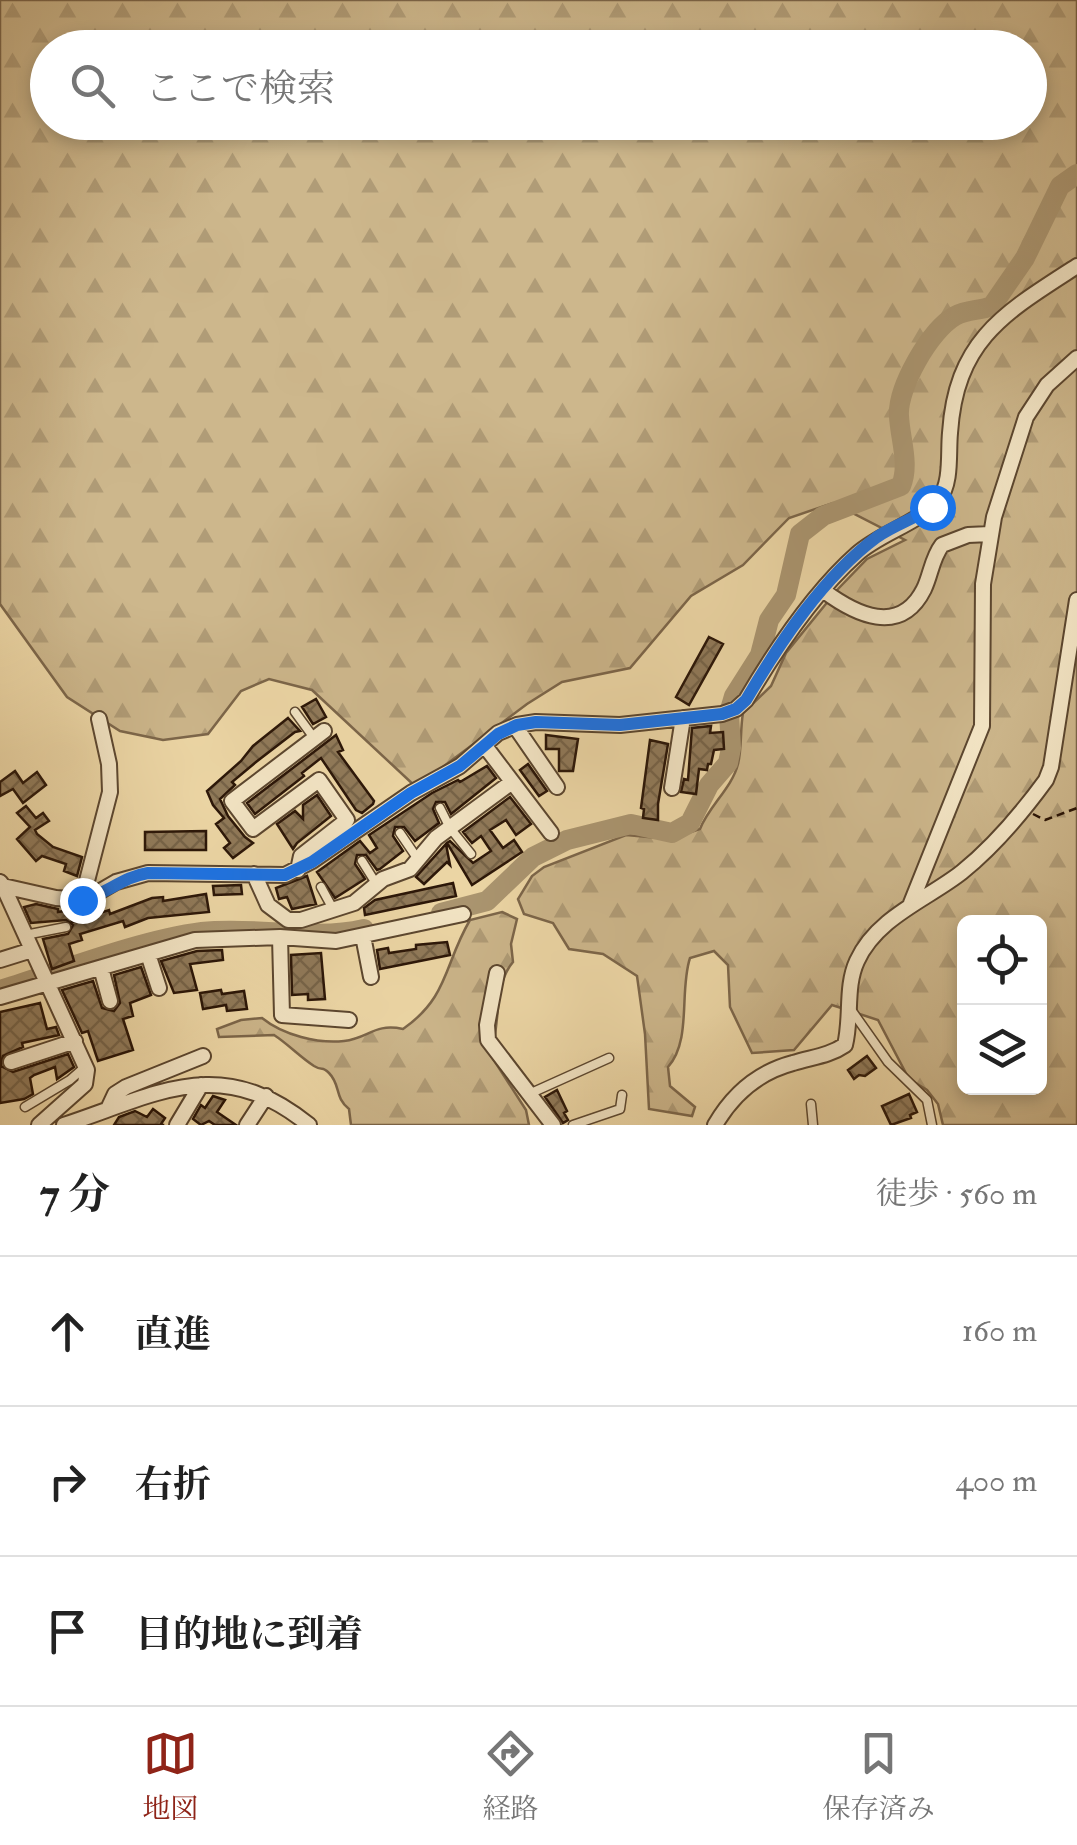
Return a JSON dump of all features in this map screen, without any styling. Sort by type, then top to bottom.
[{"type":"street","points":[[1,884],[82,900],[132,875],[285,875],[460,766],[498,734],[515,726],[536,722],[620,725],[722,714],[736,709],[824,590],[856,554],[938,500],[946,482],[951,412],[959,382],[984,336],[1018,305],[1077,266]]},
{"type":"street","points":[[911,903],[982,726],[984,584],[990,534],[1026,417],[1047,384],[1077,358]]},
{"type":"street","points":[[824,590],[863,616],[896,615],[914,603],[924,589],[942,545],[968,535],[990,534]]},
{"type":"street","points":[[715,1125],[735,1098],[766,1072],[822,1056],[845,1044],[852,977],[866,946],[911,903],[963,871],[1023,809],[1049,774],[1077,600]]},
{"type":"street","points":[[672,788],[684,718]]},
{"type":"street","points":[[82,900],[110,792],[108,756],[98,720]]},
{"type":"street","points":[[515,726],[558,787]]},
{"type":"street","points":[[298,870],[301,856],[347,820],[319,780],[253,829],[232,801],[319,735]]},
{"type":"street","points":[[485,746],[551,834]]},
{"type":"street","points":[[254,874],[268,905],[288,920],[302,920],[354,904],[389,876],[410,869],[434,840],[512,782]]},
{"type":"street","points":[[1,884],[75,1041],[88,1078],[39,1125]]},
{"type":"street","points":[[0,997],[195,940],[280,937],[336,941],[446,926],[464,914]]},
{"type":"street","points":[[0,925],[18,919]]},
{"type":"street","points":[[363,936],[370,977]]},
{"type":"street","points":[[280,937],[282,1015],[349,1020]]},
{"type":"street","points":[[0,960],[32,950]]},
{"type":"street","points":[[148,954],[158,988]]},
{"type":"street","points":[[102,968],[110,1001]]},
{"type":"street","points":[[497,973],[488,1040],[552,1125]]},
{"type":"street","points":[[12,1062],[75,1041]]},
{"type":"street","points":[[108,1110],[114,1094],[203,1056]]},
{"type":"street","points":[[177,1125],[202,1085]]},
{"type":"street","points":[[73,1124],[156,1092],[227,1085],[266,1096],[309,1125]]},
{"type":"street","points":[[247,1125],[266,1096]]},
{"type":"lane","points":[[295,712],[319,735]]},
{"type":"lane","points":[[440,808],[471,854]]},
{"type":"lane","points":[[400,833],[418,860]]},
{"type":"lane","points":[[362,862],[377,885]]},
{"type":"lane","points":[[322,887],[333,909]]},
{"type":"lane","points":[[25,935],[66,926]]},
{"type":"lane","points":[[850,1007],[888,1062],[927,1100],[932,1125]]},
{"type":"lane","points":[[529,1094],[609,1058]]},
{"type":"lane","points":[[25,1108],[86,1066]]},
{"type":"lane","points":[[573,1125],[620,1109],[622,1095]]},
{"type":"lane","points":[[811,1104],[813,1125]]},
{"type":"path","points":[[1023,809],[1045,820],[1077,808]]},
{"type":"green space","points":[[0,0],[1077,0],[1077,1125],[943,1125],[938,1104],[927,1090],[909,1079],[878,1020],[832,1005],[794,1050],[752,1053],[730,1007],[728,965],[714,951],[690,958],[683,1029],[668,1067],[670,1086],[695,1107],[692,1116],[649,1109],[637,976],[603,954],[569,949],[553,923],[524,914],[518,899],[532,876],[544,867],[626,835],[670,839],[700,829],[735,773],[743,713],[771,686],[786,653],[838,589],[867,559],[905,540],[833,503],[789,518],[743,565],[691,596],[630,668],[562,682],[416,787],[312,690],[269,679],[241,691],[208,734],[163,740],[120,731],[67,697],[0,604]]},
{"type":"green space","points":[[502,912],[517,919],[511,944],[513,962],[502,983],[490,1054],[526,1110],[529,1125],[351,1125],[349,1109],[329,1073],[274,1035],[219,1037],[217,1029],[241,1020],[262,1018],[290,1034],[323,1041],[344,1041],[378,1029],[403,1029],[438,992],[470,920]]},
{"type":"building","points":[[709,637],[723,644],[689,705],[676,697]]},
{"type":"building","points":[[316,699],[326,717],[313,724],[302,707]]},
{"type":"building","points":[[288,718],[300,731],[232,782],[235,785],[220,799],[228,816],[253,843],[233,858],[224,848],[230,843],[216,824],[224,818],[207,791]]},
{"type":"building","points":[[711,726],[710,733],[723,732],[724,749],[714,750],[707,770],[699,769],[696,794],[681,792],[684,779],[688,780],[692,728]]},
{"type":"building","points":[[336,735],[343,750],[338,752],[373,804],[362,813],[356,810],[321,758],[255,814],[247,803]]},
{"type":"building","points":[[546,735],[578,739],[573,771],[559,771],[559,749],[546,749]]},
{"type":"building","points":[[650,740],[668,744],[658,820],[643,818],[641,808]]},
{"type":"building","points":[[528,764],[547,791],[539,796],[520,770]]},
{"type":"building","points":[[487,766],[496,778],[451,814],[445,802],[436,802],[433,809],[439,823],[415,841],[404,827],[395,827],[393,836],[403,851],[380,869],[366,855],[357,855],[355,864],[365,879],[335,898],[317,872],[360,841],[370,853],[377,848],[369,835],[432,793]]},
{"type":"building","points":[[15,771],[23,783],[37,772],[46,785],[23,803],[13,789],[0,796],[0,782]]},
{"type":"building","points":[[317,795],[331,816],[293,849],[277,824],[295,811],[303,819],[303,805]]},
{"type":"building","points":[[510,797],[531,824],[516,835],[506,820],[490,830],[503,848],[514,840],[522,852],[472,885],[447,843],[450,841],[473,863],[491,851],[481,836],[472,843],[463,832]]},
{"type":"building","points":[[26,806],[36,818],[43,813],[49,821],[35,830],[37,834],[53,847],[82,857],[77,876],[64,871],[66,864],[42,856],[36,861],[17,839],[30,827],[17,813]]},
{"type":"building","points":[[206,831],[206,850],[145,850],[145,832]]},
{"type":"building","points":[[446,844],[450,865],[447,862],[424,884],[416,877]]},
{"type":"building","points":[[307,876],[316,904],[292,909],[287,897],[279,899],[276,888]]},
{"type":"building","points":[[453,883],[456,896],[365,915],[364,908],[375,900]]},
{"type":"building","points":[[241,885],[242,894],[214,895],[213,886]]},
{"type":"building","points":[[206,894],[209,912],[148,918],[125,927],[123,921],[80,934],[82,940],[69,944],[74,961],[52,969],[43,939],[68,934],[73,925],[66,920],[31,923],[24,907],[36,904],[58,912],[70,910],[72,922],[109,910],[110,914],[152,898],[163,897],[163,901]]},
{"type":"building","points":[[447,942],[450,955],[380,969],[377,950],[388,948],[389,953]]},
{"type":"building","points":[[222,950],[223,960],[190,964],[197,990],[174,993],[161,961],[197,951]]},
{"type":"building","points":[[321,953],[325,999],[308,1000],[308,994],[292,995],[291,955]]},
{"type":"building","points":[[141,967],[151,995],[130,1003],[133,1016],[123,1019],[133,1050],[98,1061],[88,1031],[82,1033],[62,990],[93,981],[102,1008],[114,1011],[120,1003],[114,975]]},
{"type":"building","points":[[221,990],[222,994],[244,991],[247,1009],[227,1011],[226,1005],[203,1009],[200,993]]},
{"type":"building","points":[[40,1003],[47,1029],[56,1027],[59,1035],[22,1043],[23,1047],[3,1056],[1,1066],[13,1072],[68,1054],[74,1067],[57,1079],[55,1067],[34,1075],[30,1078],[33,1094],[0,1103],[0,1012]]},
{"type":"building","points":[[867,1056],[876,1068],[854,1079],[848,1070]]},
{"type":"building","points":[[557,1090],[567,1111],[564,1113],[568,1120],[563,1123],[545,1097]]},
{"type":"building","points":[[909,1094],[917,1112],[891,1125],[882,1106]]},
{"type":"building","points":[[213,1096],[225,1100],[217,1112],[236,1125],[215,1125],[209,1121],[201,1125],[193,1119],[201,1105],[205,1108]]},
{"type":"building","points":[[153,1109],[165,1118],[161,1124],[164,1125],[114,1125],[119,1117],[135,1111],[147,1117]]},
{"type":"waterway","points":[[441,913],[487,901],[533,857],[567,840],[631,824],[672,833],[690,823],[709,785],[728,763],[729,713],[734,696],[760,655],[769,620],[786,595],[800,534],[823,516],[901,486],[905,460],[900,404],[917,361],[945,323],[964,312],[992,306],[1025,258],[1060,186],[1077,174]]},
{"type":"waterway","points":[[0,990],[178,936],[222,931],[324,934],[364,929]]},
{"type":"route","points":[[82,900],[132,875],[270,876],[298,870],[517,725],[652,723],[736,709],[806,612],[856,554],[881,534],[932,507]]}]
